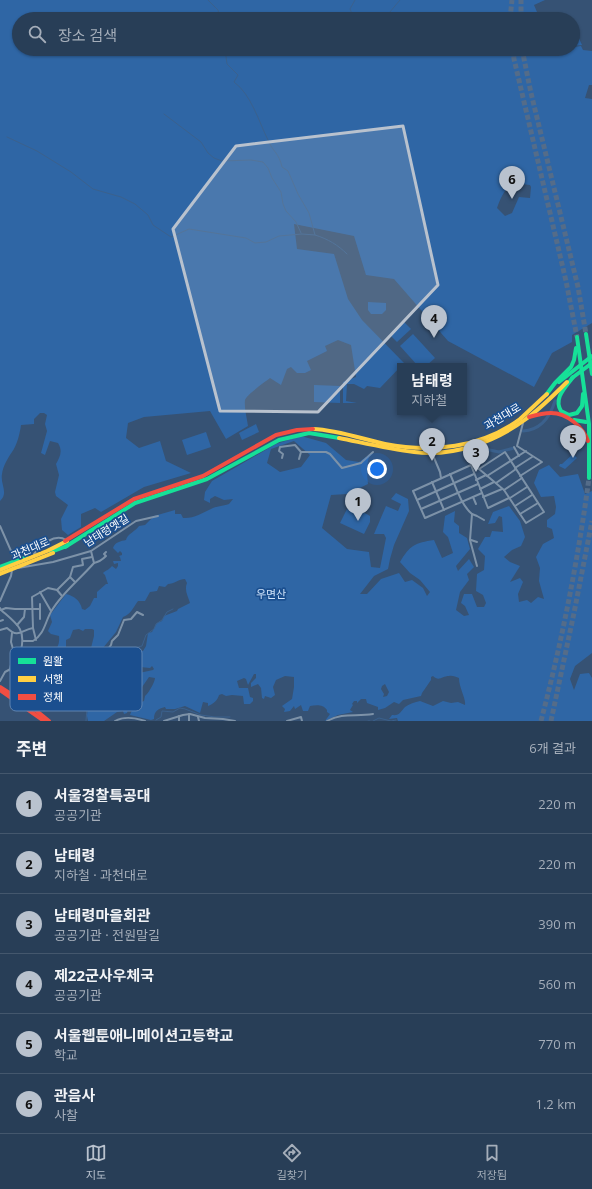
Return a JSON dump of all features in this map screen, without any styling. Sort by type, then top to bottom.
[{"type":"main road","points":[[592,344],[586,334],[592,374]]},
{"type":"main road","points":[[546,395],[558,380],[571,368],[575,359],[577,337],[589,424],[589,478]]},
{"type":"main road","name":"과천대로","points":[[0,571],[67,546],[135,503],[207,479],[279,440],[309,433],[410,448],[444,448],[474,441],[494,434],[515,422],[526,418],[560,381],[592,356]]},
{"type":"main road","name":"과천대로","points":[[378,444],[415,452],[432,453],[458,450],[474,446],[503,435],[526,418],[573,377],[592,363]]},
{"type":"main road","points":[[573,377],[558,398],[558,405],[561,411],[569,415],[578,412],[581,406],[584,387]]},
{"type":"main road","points":[[526,418],[544,413],[556,414],[576,421],[586,422]]},
{"type":"main road","points":[[556,414],[582,428],[587,438],[590,453]]},
{"type":"main road","points":[[0,571],[15,561],[67,540],[134,499],[203,476],[276,435],[288,430],[310,428],[378,444]]},
{"type":"main road","points":[[474,441],[474,446]]},
{"type":"main road","name":"과천대로","points":[[0,571],[47,551],[67,540]]},
{"type":"main road","points":[[0,571],[15,569],[67,546]]},
{"type":"main road","points":[[0,687],[10,693]]},
{"type":"main road","points":[[0,690],[10,697]]},
{"type":"main road","points":[[30,711],[44,721]]},
{"type":"main road","points":[[37,711],[49,721]]},
{"type":"street","name":"과천대로","points":[[521,477],[542,462],[517,446],[526,418]]},
{"type":"street","points":[[282,458],[283,454],[279,451],[280,447],[295,445],[301,452],[326,452],[330,454],[342,468],[363,464],[364,459],[373,452]]},
{"type":"street","points":[[474,446],[471,466],[488,508],[527,487]]},
{"type":"street","points":[[514,447],[519,456]]},
{"type":"street","points":[[476,480],[526,451]]},
{"type":"street","points":[[299,459],[301,452]]},
{"type":"street","points":[[479,469],[505,452],[544,512],[526,523],[503,490],[487,475],[479,469],[471,466],[413,491],[425,518],[482,493]]},
{"type":"street","points":[[432,453],[441,478]]},
{"type":"street","points":[[480,489],[495,482],[532,457]]},
{"type":"street","points":[[450,474],[468,511],[484,520]]},
{"type":"street","points":[[417,500],[474,474]]},
{"type":"street","points":[[483,497],[503,490],[521,477]]},
{"type":"street","points":[[432,482],[444,510]]},
{"type":"street","points":[[421,509],[478,484]]},
{"type":"street","points":[[514,506],[532,494]]},
{"type":"street","points":[[473,497],[476,504]]},
{"type":"street","points":[[520,514],[538,503]]},
{"type":"street","points":[[472,514],[470,540],[477,566]]},
{"type":"street","name":"남태령옛길","points":[[15,569],[53,562],[91,551],[136,520],[158,516]]},
{"type":"street","points":[[0,526],[15,561]]},
{"type":"street","points":[[34,554],[37,550],[56,537],[63,537],[67,540]]},
{"type":"street","points":[[470,540],[477,542]]},
{"type":"street","points":[[91,551],[94,563]]},
{"type":"street","points":[[23,641],[29,642],[36,640],[44,630],[51,611],[62,596],[94,563],[106,556],[104,554],[106,552]]},
{"type":"street","points":[[56,590],[70,577],[73,567],[83,565],[82,560],[92,557]]},
{"type":"street","points":[[0,601],[11,576],[11,571],[15,569]]},
{"type":"street","points":[[70,577],[75,582]]},
{"type":"street","points":[[36,640],[33,628],[32,597],[48,588],[56,590],[62,596]]},
{"type":"street","points":[[40,592],[51,611]]},
{"type":"street","points":[[40,604],[40,619]]},
{"type":"street","points":[[1,609],[40,609]]},
{"type":"street","points":[[1,609],[23,633],[22,647]]},
{"type":"street","points":[[17,625],[24,617],[25,609]]},
{"type":"street","points":[[109,647],[112,641],[118,636],[124,620],[131,619],[138,612],[143,615]]},
{"type":"street","points":[[0,630],[7,628],[12,633],[16,634],[23,633],[28,629],[33,628]]},
{"type":"street","points":[[12,633],[11,642],[12,647]]},
{"type":"street","points":[[0,681],[5,672],[10,669]]},
{"type":"street","points":[[189,714],[189,721]]},
{"type":"street","points":[[164,721],[189,714],[198,717],[235,721]]},
{"type":"street","points":[[327,721],[342,715],[373,714]]},
{"type":"street","points":[[178,716],[179,721]]},
{"type":"street","points":[[198,717],[199,721]]},
{"type":"street","points":[[115,721],[119,719],[128,720],[136,718],[145,721]]},
{"type":"street","points":[[287,721],[301,718],[302,721]]},
{"type":"highlighted area","points":[[403,126],[438,285],[318,412],[220,411],[173,229],[236,146]]},
{"type":"green space","points":[[0,0],[545,0],[534,5],[537,12],[12,12],[12,56],[580,56],[581,46],[583,50],[592,51],[592,85],[589,85],[585,98],[592,99],[592,323],[572,335],[572,342],[552,353],[534,387],[448,341],[394,279],[366,275],[354,236],[294,224],[297,249],[334,254],[348,299],[362,320],[404,363],[397,363],[397,370],[380,388],[367,386],[364,389],[354,384],[347,384],[346,401],[357,403],[343,403],[343,382],[356,377],[351,345],[338,340],[325,346],[327,351],[307,361],[311,370],[305,373],[297,373],[291,367],[287,369],[281,385],[270,378],[252,392],[245,400],[248,426],[226,439],[210,411],[144,417],[128,423],[126,438],[139,448],[160,441],[166,461],[191,473],[144,487],[101,512],[95,508],[81,514],[81,527],[68,535],[62,530],[61,519],[68,505],[56,496],[55,492],[59,475],[56,464],[61,451],[58,443],[50,441],[45,455],[41,453],[47,431],[45,424],[47,415],[40,413],[34,419],[34,424],[21,425],[17,442],[6,462],[3,471],[3,498],[0,501]],"holes":[[[513,183],[530,185],[530,198],[519,197],[512,213],[505,216],[497,208],[503,194]]]},
{"type":"green space","points":[[368,302],[386,303],[386,310],[382,314],[371,314],[368,310]]},
{"type":"green space","points":[[404,322],[411,329],[397,342],[390,335]]},
{"type":"green space","points":[[413,334],[435,358],[429,363],[415,363],[400,346]]},
{"type":"green space","points":[[314,385],[340,386],[340,403],[314,402]]},
{"type":"green space","points":[[256,424],[259,432],[242,440],[239,433]]},
{"type":"green space","points":[[206,432],[211,447],[187,455],[182,440]]},
{"type":"green space","name":"우면산","points":[[301,436],[326,443],[346,460],[359,462],[366,457],[369,457],[367,467],[368,484],[347,494],[331,495],[322,528],[347,549],[369,552],[371,567],[380,568],[386,538],[384,534],[374,534],[386,506],[398,511],[401,504],[391,499],[396,493],[408,499],[409,511],[394,545],[388,569],[374,576],[360,594],[367,594],[381,579],[399,573],[405,582],[412,580],[423,588],[427,596],[430,592],[420,580],[410,573],[400,562],[410,548],[422,542],[434,540],[442,558],[453,553],[448,537],[443,532],[445,516],[455,511],[454,522],[459,526],[459,533],[467,538],[470,549],[456,566],[458,571],[469,559],[474,567],[467,574],[469,580],[460,592],[456,610],[464,616],[469,615],[465,606],[461,603],[464,594],[472,594],[477,607],[484,607],[486,603],[483,595],[476,591],[477,574],[484,570],[485,556],[478,549],[485,537],[490,537],[492,531],[503,532],[502,517],[499,516],[495,523],[488,524],[493,512],[509,506],[520,521],[525,537],[521,546],[512,550],[504,557],[510,562],[520,566],[510,582],[520,578],[523,582],[518,594],[519,602],[527,600],[531,603],[538,597],[544,599],[539,581],[540,568],[536,557],[543,544],[554,538],[552,529],[547,527],[547,520],[555,514],[556,507],[554,496],[541,497],[534,483],[539,470],[549,465],[560,477],[578,474],[585,494],[592,491],[592,653],[575,666],[570,679],[574,690],[580,674],[589,673],[592,678],[592,721],[398,721],[397,718],[389,719],[392,715],[397,715],[400,713],[405,707],[420,701],[433,706],[443,701],[451,703],[458,702],[465,705],[459,678],[451,676],[437,679],[433,676],[431,677],[431,680],[421,696],[403,700],[399,704],[394,702],[385,708],[378,710],[378,707],[367,703],[366,699],[361,699],[357,703],[357,701],[354,701],[350,710],[353,712],[338,715],[325,721],[330,714],[325,708],[317,705],[310,706],[308,711],[303,711],[301,705],[295,709],[294,706],[290,711],[284,712],[285,709],[282,706],[292,699],[294,677],[285,676],[276,680],[273,687],[275,695],[271,698],[265,696],[264,699],[262,698],[261,688],[258,684],[251,687],[251,683],[256,678],[256,674],[254,674],[248,685],[246,679],[244,678],[237,681],[239,688],[248,688],[250,697],[253,698],[253,701],[250,704],[244,704],[243,696],[226,696],[222,694],[219,695],[215,702],[208,706],[208,703],[203,702],[200,713],[185,706],[175,709],[166,709],[165,707],[160,709],[156,712],[154,719],[151,720],[130,715],[131,711],[142,711],[142,702],[144,701],[145,696],[155,680],[155,678],[149,677],[142,687],[142,672],[154,669],[152,666],[150,668],[142,667],[142,651],[146,646],[148,633],[152,632],[157,623],[162,621],[164,616],[177,611],[190,603],[186,591],[187,583],[185,579],[168,584],[165,587],[159,586],[157,591],[150,592],[145,601],[138,601],[130,612],[123,617],[116,632],[104,647],[91,647],[94,630],[85,629],[83,631],[79,629],[73,630],[70,638],[66,640],[66,647],[58,647],[59,636],[51,634],[48,631],[52,622],[50,615],[66,594],[76,599],[80,603],[82,609],[85,610],[90,606],[94,598],[97,598],[97,592],[108,584],[103,573],[112,566],[116,569],[118,563],[114,564],[113,561],[121,561],[119,556],[122,555],[122,553],[120,551],[118,553],[113,548],[115,544],[126,540],[128,536],[139,526],[145,525],[154,516],[175,510],[175,514],[181,514],[183,518],[190,518],[215,507],[229,504],[233,499],[224,500],[215,496],[210,499],[210,503],[204,500],[205,492],[212,481],[276,444]],"holes":[[[294,441],[310,455],[301,467],[280,472],[267,463],[271,449]],[[385,684],[389,692],[387,696],[383,697],[384,694],[381,689]]]},
{"type":"green space","points":[[573,454],[577,458],[565,469],[559,466],[560,464],[562,464]]},
{"type":"green space","points":[[354,507],[370,516],[370,522],[364,534],[340,523],[347,509],[352,511]]},
{"type":"green space","name":"우면산","points":[[87,711],[123,711],[117,712],[104,721],[88,721]]},
{"type":"waterway","points":[[208,0],[218,12]]},
{"type":"waterway","points":[[351,12],[350,9],[355,0]]},
{"type":"waterway","points":[[390,12],[400,0]]},
{"type":"waterway","points":[[226,56],[227,64],[238,75],[234,82],[240,87],[250,101],[282,167],[288,171],[298,194],[309,213],[315,235],[324,238],[347,254]]},
{"type":"waterway","points":[[164,114],[201,142],[208,153],[214,158],[222,161],[251,160],[263,162],[268,168],[272,178],[281,192],[286,211],[296,222],[301,233]]},
{"type":"waterway","points":[[7,137],[37,151],[71,172],[93,189],[121,197],[135,204],[148,215],[153,225],[171,237],[189,229],[246,238],[255,243],[266,242],[279,236],[302,234],[315,235]]},
{"type":"waterway","points":[[523,431],[535,428],[544,422],[555,401]]},
{"type":"waterway","points":[[474,457],[485,449],[499,452],[514,448]]},
{"type":"waterway","points":[[139,647],[142,646],[146,635],[154,629],[156,624],[162,620],[167,612],[173,609]]},
{"type":"waterway","points":[[156,720],[161,717],[162,711],[173,712],[180,708],[201,715],[230,717]]},
{"type":"waterway","points":[[86,721],[87,711]]},
{"type":"waterway","points":[[373,721],[379,718],[391,721],[396,720]]},
{"type":"tunnel","points":[[511,12],[512,0]]},
{"type":"tunnel","points":[[521,0],[521,12]]},
{"type":"tunnel","points":[[514,56],[566,281],[577,337]]},
{"type":"tunnel","points":[[523,56],[578,287],[586,334]]},
{"type":"tunnel","points":[[541,721],[569,600],[589,478]]},
{"type":"tunnel","points":[[551,721],[592,521]]},
{"type":"traffic: fast","points":[[586,334],[592,374]]},
{"type":"traffic: fast","points":[[577,337],[589,424],[589,478]]},
{"type":"traffic: fast","points":[[546,395],[555,383],[571,367],[576,348]]},
{"type":"traffic: fast","points":[[559,382],[592,356]]},
{"type":"traffic: fast","points":[[572,378],[592,363]]},
{"type":"traffic: fast","points":[[573,377],[559,397],[559,406],[561,411],[569,415],[577,413],[582,406],[583,394]]},
{"type":"traffic: fast","points":[[574,420],[586,422]]},
{"type":"traffic: fast","points":[[65,547],[135,503],[207,479],[279,440],[309,433],[339,438]]},
{"type":"traffic: fast","points":[[51,552],[67,546]]},
{"type":"traffic: fast","points":[[0,567],[26,557]]},
{"type":"traffic: slow","points":[[339,438],[386,448],[414,452],[429,453],[459,450],[487,441],[514,427],[537,410],[567,382]]},
{"type":"traffic: slow","points":[[313,429],[341,433],[402,447],[438,448],[455,446],[472,442],[505,429],[520,419],[547,394]]},
{"type":"traffic: slow","points":[[0,570],[47,551],[67,541]]},
{"type":"traffic: slow","points":[[0,574],[53,553]]},
{"type":"traffic: jam","points":[[529,417],[548,413],[563,415],[578,426],[588,441]]},
{"type":"traffic: jam","points":[[65,541],[134,499],[203,476],[276,435],[297,430],[313,429]]},
{"type":"traffic: jam","points":[[0,687],[10,693]]},
{"type":"traffic: jam","points":[[0,690],[10,697]]},
{"type":"traffic: jam","points":[[30,711],[44,721]]},
{"type":"traffic: jam","points":[[37,711],[49,721]]},
{"type":"place","name":"관음사","points":[[512,199]]},
{"type":"place","name":"제22군사우체국","points":[[434,338]]},
{"type":"place","name":"서울웹툰애니메이션고등학교","points":[[573,458]]},
{"type":"place","name":"남태령","points":[[432,461]]},
{"type":"place","name":"남태령마을회관","points":[[476,472]]},
{"type":"place","name":"서울경찰특공대","points":[[358,521]]}]
